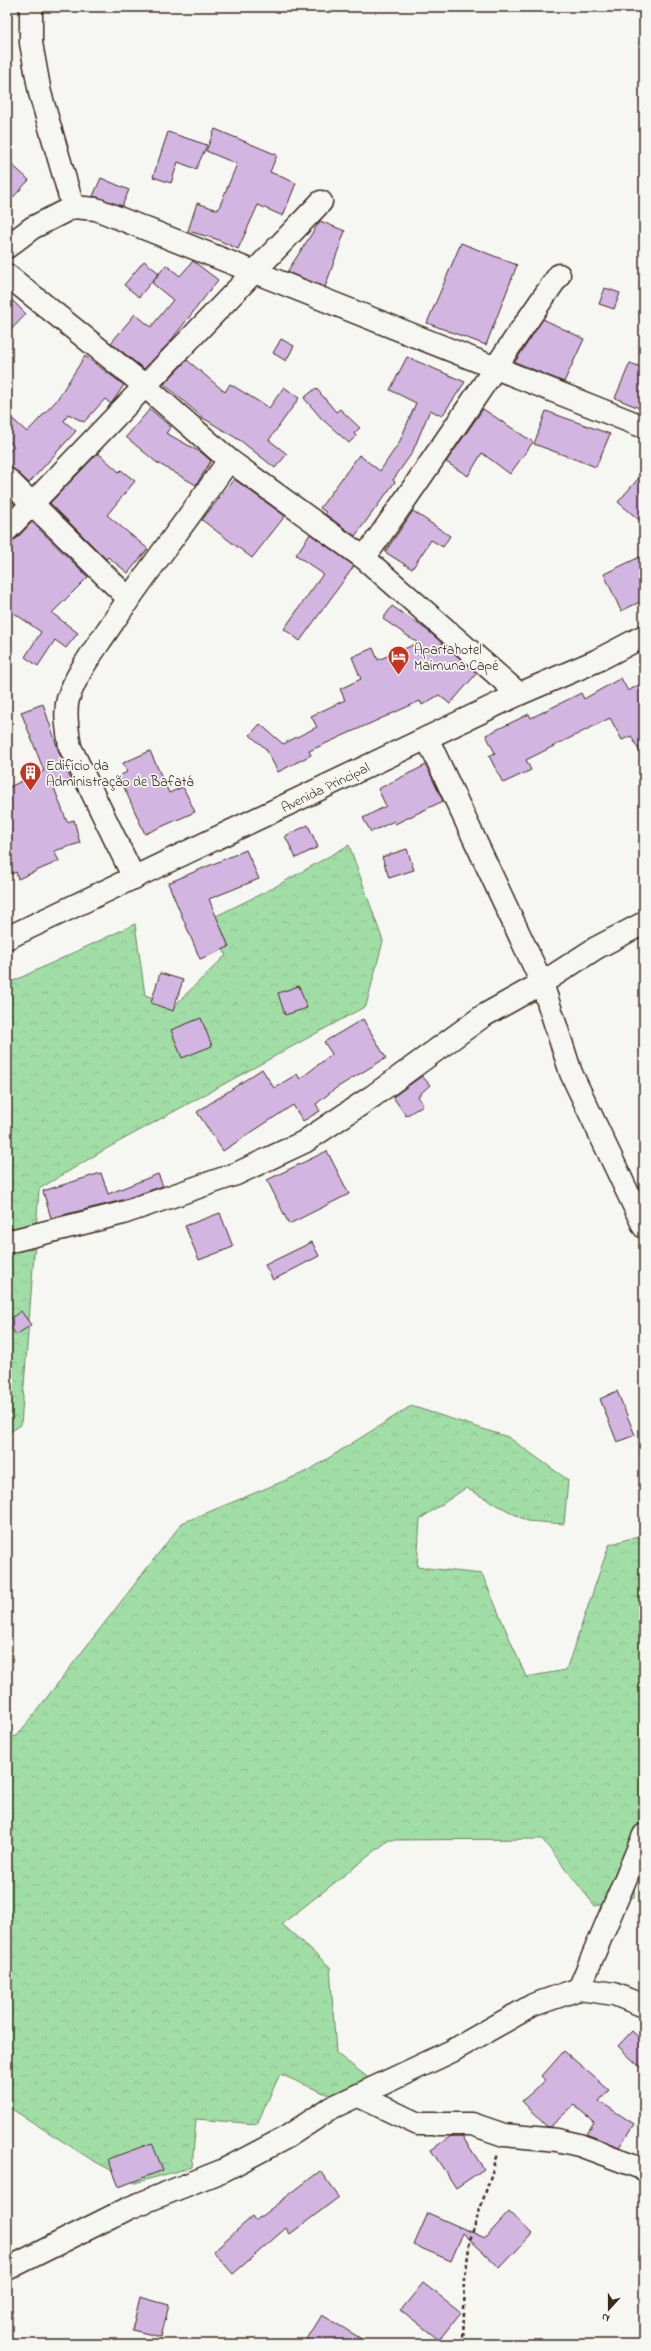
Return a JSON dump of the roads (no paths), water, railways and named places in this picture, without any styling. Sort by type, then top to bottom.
[{"type":"street","points":[[31,7],[31,42],[40,93],[73,208]]},
{"type":"street","points":[[7,530],[256,272],[321,202]]},
{"type":"street","points":[[7,247],[32,228],[73,208],[96,210],[116,216],[495,366],[644,427]]},
{"type":"street","points":[[7,274],[145,386],[229,460],[364,558],[519,694]]},
{"type":"street","points":[[364,558],[418,484],[495,366],[559,275]]},
{"type":"street","points":[[134,878],[70,747],[67,725],[68,700],[81,671],[128,598],[229,460]]},
{"type":"street","points":[[7,479],[128,598]]},
{"type":"street","name":"Avenida Principal","points":[[7,938],[519,694],[596,661],[644,636]]},
{"type":"street","points":[[427,738],[542,983],[571,1073],[644,1227]]},
{"type":"street","points":[[7,1242],[123,1213],[236,1174],[304,1142],[373,1096],[483,1016],[542,983],[596,948],[644,923]]},
{"type":"street","points":[[579,1989],[644,1834]]},
{"type":"street","points":[[7,2269],[128,2208],[224,2170],[287,2137],[332,2108],[452,2051],[533,2005],[579,1989],[614,1994],[644,2006]]},
{"type":"street","points":[[360,2096],[418,2124],[472,2124],[504,2135],[542,2138],[579,2145],[644,2169]]},
{"type":"place","name":"Apartahotel Maimuna Capé","points":[[398,676]]},
{"type":"place","name":"Edifício da Administração de Bafatá","points":[[31,792]]}]
